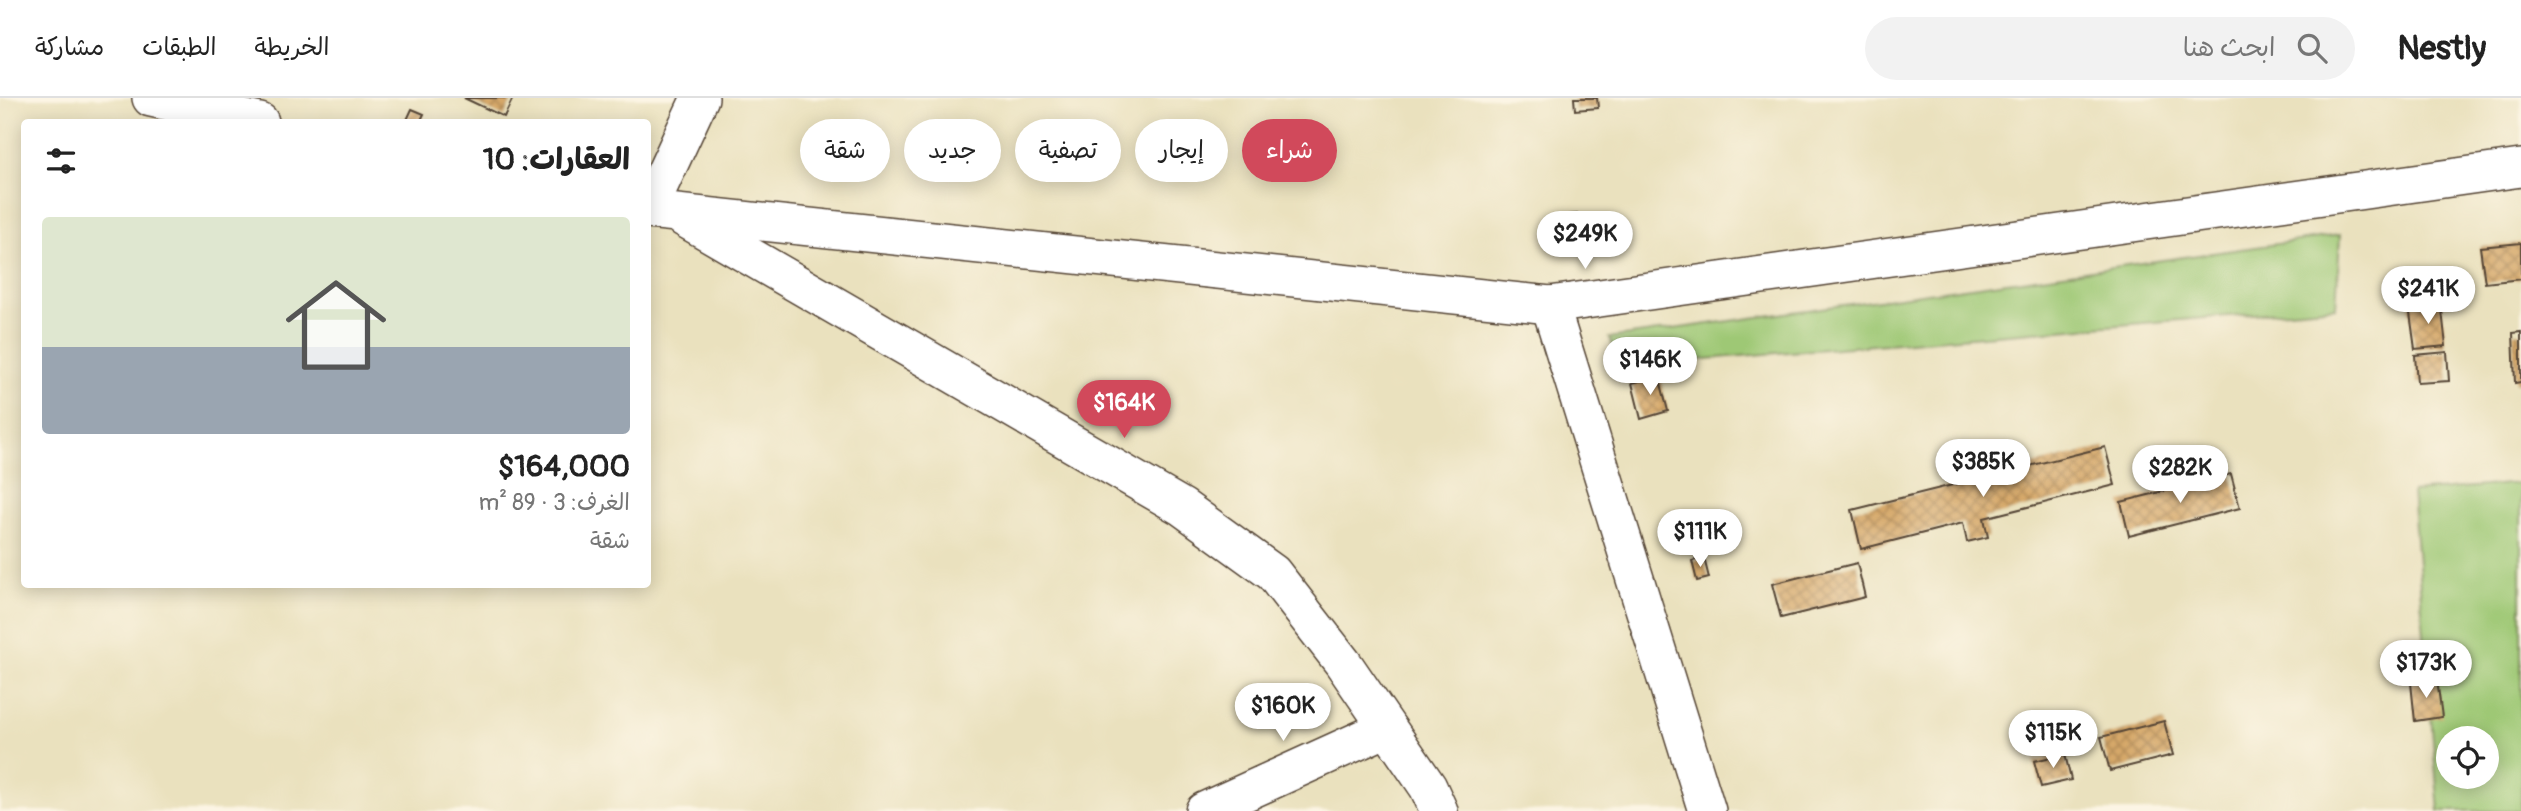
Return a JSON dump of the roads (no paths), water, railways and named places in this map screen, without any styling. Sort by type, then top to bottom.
[{"type":"street","points":[[151,98],[246,119]]},
{"type":"street","points":[[656,211],[700,98]]},
{"type":"street","points":[[656,211],[1550,305],[2521,168]]},
{"type":"street","points":[[656,211],[1182,507],[1273,573],[1343,663],[1428,787],[1439,811]]},
{"type":"street","points":[[1550,305],[1707,811]]},
{"type":"street","points":[[1203,811],[1387,728]]}]
